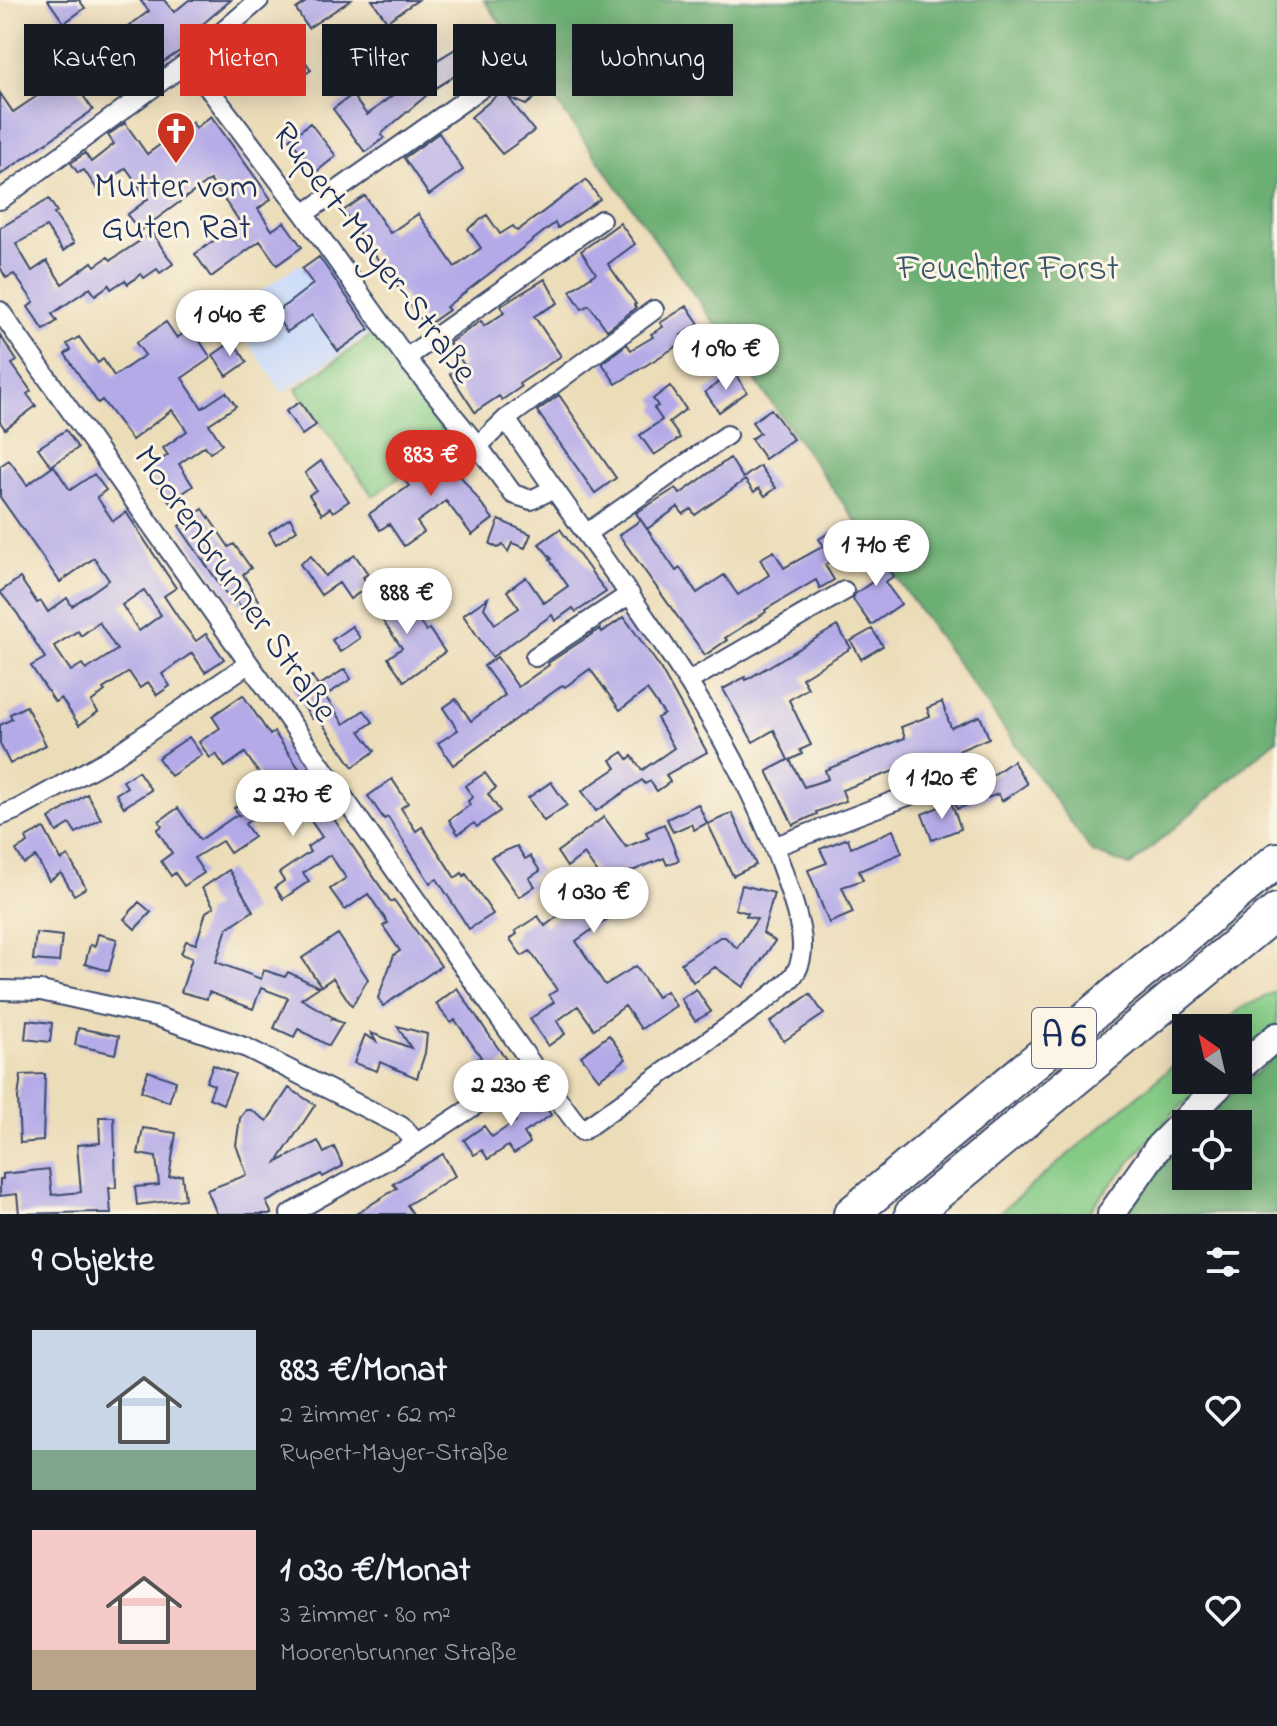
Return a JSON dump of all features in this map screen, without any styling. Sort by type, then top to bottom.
[{"type":"highway","name":"A 6","points":[[851,1214],[1277,860]]},
{"type":"highway","name":"A 6","points":[[912,1214],[1277,911]]},
{"type":"street","points":[[231,24],[259,0]]},
{"type":"street","points":[[0,200],[180,68]]},
{"type":"street","name":"Rupert-Mayer-Straße","points":[[214,96],[304,214],[406,358],[513,494],[531,500],[553,489]]},
{"type":"street","points":[[304,214],[471,96]]},
{"type":"street","points":[[406,358],[601,220]]},
{"type":"street","points":[[478,446],[506,419],[654,310]]},
{"type":"street","name":"Moorenbrunner Straße","points":[[0,311],[582,1131],[752,1009],[796,972],[802,951],[799,921],[776,846]]},
{"type":"street","points":[[506,419],[689,681],[776,846],[968,773]]},
{"type":"street","points":[[587,533],[727,435]]},
{"type":"street","points":[[689,681],[844,591]]},
{"type":"street","points":[[535,657],[630,594]]},
{"type":"street","points":[[0,816],[111,758],[248,664]]},
{"type":"street","points":[[0,990],[41,991],[158,1017],[247,1048],[401,1126],[417,1143]]},
{"type":"street","points":[[1252,1057],[1277,1036]]},
{"type":"street","points":[[290,1214],[417,1143],[534,1067]]},
{"type":"street","points":[[1111,1214],[1159,1146],[1211,1094]]},
{"type":"shaded area","points":[[323,254],[376,329],[283,393],[228,313],[300,264],[303,268]]},
{"type":"green space","name":"Feuchter Forst","points":[[484,0],[1277,0],[1277,739],[1130,866],[1092,852],[553,96],[556,96],[556,24],[501,24]]},
{"type":"green space","points":[[373,334],[450,441],[373,496],[296,389]]},
{"type":"green space","points":[[1277,991],[1277,1024],[1252,1045],[1252,1014],[1234,1014]]},
{"type":"green space","points":[[1277,1054],[1277,1214],[1122,1214],[1172,1153],[1172,1190],[1252,1190],[1252,1110],[1215,1110],[1232,1094],[1252,1094],[1252,1076]]},
{"type":"green space","points":[[1172,1067],[1172,1094],[1196,1094],[1177,1110],[1172,1110],[1172,1114],[1089,1214],[998,1214]]},
{"type":"building","points":[[48,0],[79,0],[85,8],[64,23]]},
{"type":"building","points":[[140,0],[164,0],[174,12],[189,0],[231,0],[203,24],[180,24],[180,51],[164,62],[164,24],[132,24],[149,11]]},
{"type":"building","points":[[309,0],[351,0],[308,28],[296,9]]},
{"type":"building","points":[[372,0],[418,0],[387,21]]},
{"type":"building","points":[[453,50],[453,77],[437,87],[437,60]]},
{"type":"building","points":[[0,93],[13,112],[37,96],[83,96],[93,110],[0,175]]},
{"type":"building","points":[[353,96],[367,115],[391,96],[426,96],[381,134],[384,138],[365,152],[333,109]]},
{"type":"building","points":[[496,96],[537,96],[526,105],[508,97],[534,131],[502,154],[471,117]]},
{"type":"building","points":[[211,116],[271,199],[258,209],[272,230],[284,222],[302,247],[277,265],[260,241],[211,277],[195,254],[240,222],[210,180],[140,231],[127,215],[148,199],[126,168],[97,189],[84,170],[78,173],[71,163],[85,153],[91,162],[114,144],[108,135],[125,123],[147,154],[192,122],[196,128]]},
{"type":"building","points":[[310,123],[336,156],[316,172],[290,139]]},
{"type":"building","points":[[439,133],[463,170],[429,195],[404,158]]},
{"type":"building","points":[[586,180],[600,199],[558,228],[555,223],[426,326],[343,211],[365,196],[390,233],[418,214],[455,267],[481,248],[468,229],[487,215],[500,234],[513,226],[517,231]]},
{"type":"building","points":[[49,199],[57,212],[54,214],[74,243],[63,251],[46,227],[16,244],[32,271],[47,261],[62,284],[92,262],[95,266],[108,257],[111,260],[152,233],[173,264],[160,273],[157,269],[144,278],[141,274],[128,284],[125,280],[111,289],[109,285],[95,295],[90,288],[52,314],[57,321],[44,330],[28,307],[34,302],[14,274],[6,278],[0,267],[0,228]]},
{"type":"building","points":[[620,223],[635,244],[608,264],[636,308],[607,330],[589,305],[582,309],[570,291],[596,273],[581,251]]},
{"type":"building","points":[[319,257],[369,329],[338,351],[312,315],[287,332],[274,314],[313,284],[302,269]]},
{"type":"building","points":[[545,279],[558,303],[534,316],[561,356],[519,384],[521,387],[502,400],[499,396],[475,412],[450,374],[464,365],[449,343],[481,321],[484,326],[504,313],[501,306]]},
{"type":"building","points":[[687,306],[699,324],[681,335],[685,341],[616,384],[602,363],[627,344],[631,350],[653,337],[651,334],[663,327],[660,323]]},
{"type":"building","points":[[166,322],[177,338],[191,328],[211,358],[182,378],[202,408],[226,392],[236,406],[209,424],[222,444],[210,453],[205,446],[179,464],[193,486],[170,502],[147,469],[168,455],[163,448],[187,431],[172,410],[132,440],[102,400],[98,403],[65,354],[71,350],[67,344],[79,337],[98,363],[103,359],[114,376],[145,355],[136,343]]},
{"type":"building","points":[[0,335],[17,361],[12,364],[31,391],[27,394],[36,406],[5,429],[0,422]]},
{"type":"building","points":[[233,341],[247,362],[227,376],[213,355]]},
{"type":"building","points":[[734,372],[747,392],[719,412],[705,392]]},
{"type":"building","points":[[670,386],[686,409],[669,422],[680,438],[654,455],[640,435],[662,420],[654,408],[658,406],[653,399]]},
{"type":"building","points":[[559,395],[616,478],[595,493],[537,411]]},
{"type":"building","points":[[300,402],[316,425],[302,435],[286,411]]},
{"type":"building","points":[[771,409],[793,439],[765,459],[751,439],[760,433],[752,422]]},
{"type":"building","points":[[66,430],[78,448],[51,466],[38,448]]},
{"type":"building","points":[[450,441],[460,456],[450,462],[493,519],[472,535],[446,501],[417,522],[424,532],[404,546],[389,524],[380,530],[369,514],[409,486],[401,476]]},
{"type":"building","points":[[730,458],[743,478],[760,466],[776,488],[765,496],[759,488],[754,492],[745,480],[695,515],[691,509],[683,514],[678,507],[647,529],[636,513],[676,488],[680,494]]},
{"type":"building","points":[[9,460],[27,485],[54,466],[70,490],[94,474],[106,490],[97,497],[113,521],[126,512],[176,588],[164,596],[180,620],[196,641],[206,634],[224,659],[205,672],[192,653],[162,674],[170,686],[157,695],[148,682],[140,688],[129,672],[103,689],[105,691],[91,702],[98,712],[79,725],[61,698],[55,702],[31,666],[45,658],[0,592],[20,578],[37,603],[41,601],[48,612],[67,598],[72,606],[109,580],[94,558],[60,582],[0,497],[0,466]],"holes":[[[144,590],[161,615],[139,631],[122,605]],[[99,622],[117,650],[86,670],[82,664],[71,671],[54,646],[78,631],[81,636]]]},
{"type":"building","points":[[321,461],[349,501],[333,512],[330,508],[322,514],[309,495],[316,490],[305,473]]},
{"type":"building","points":[[203,509],[229,547],[234,544],[251,568],[243,574],[259,602],[245,612],[235,599],[232,602],[179,526]]},
{"type":"building","points":[[290,518],[297,530],[276,544],[269,532]]},
{"type":"building","points":[[499,520],[531,534],[525,548],[512,543],[508,552],[503,545],[498,548],[490,544]]},
{"type":"building","points":[[641,520],[676,571],[680,568],[697,593],[724,575],[738,595],[769,575],[760,559],[774,551],[784,568],[824,546],[819,539],[848,521],[861,543],[825,565],[834,580],[820,588],[816,580],[765,610],[705,655],[619,535]]},
{"type":"building","points":[[560,529],[606,592],[576,612],[573,608],[555,621],[552,615],[492,657],[463,615],[488,598],[484,608],[495,624],[519,608],[507,591],[526,577],[544,603],[568,586],[539,544]]},
{"type":"building","points":[[868,539],[894,576],[885,582],[901,604],[871,625],[853,599],[855,594],[878,578],[857,548]]},
{"type":"building","points":[[355,555],[368,574],[363,577],[369,586],[350,599],[339,583],[321,595],[300,564],[311,556],[325,576]]},
{"type":"building","points":[[396,589],[445,652],[404,681],[388,658],[402,648],[372,606]]},
{"type":"building","points":[[624,617],[659,666],[707,752],[666,775],[670,782],[657,791],[650,781],[645,784],[642,780],[596,811],[582,791],[616,768],[611,760],[623,752],[628,759],[632,756],[642,770],[674,748],[657,718],[664,714],[647,690],[620,710],[590,669],[453,765],[438,743],[458,730],[443,708],[456,699],[471,721],[505,695],[484,666],[497,657],[518,687],[548,663]]},
{"type":"building","points":[[352,626],[360,638],[340,652],[332,640]]},
{"type":"building","points":[[837,626],[851,648],[802,678],[808,688],[789,700],[811,745],[790,760],[804,787],[828,779],[825,770],[905,738],[901,727],[930,716],[927,708],[942,702],[951,728],[980,716],[989,738],[958,751],[960,757],[940,765],[937,755],[842,790],[846,801],[793,825],[767,771],[788,760],[774,730],[753,742],[723,689],[745,677],[746,680]]},
{"type":"building","points":[[872,629],[883,646],[861,659],[851,641]]},
{"type":"building","points":[[345,669],[351,679],[325,696],[344,724],[364,710],[373,722],[360,731],[375,751],[353,767],[317,716],[312,719],[292,689],[312,676],[318,686]]},
{"type":"building","points":[[243,695],[270,735],[274,732],[391,902],[394,900],[441,966],[383,1006],[378,998],[394,955],[400,951],[383,926],[388,923],[368,894],[345,910],[330,889],[346,878],[330,855],[303,873],[309,881],[283,899],[275,887],[284,881],[279,873],[310,852],[307,847],[322,837],[304,811],[288,822],[274,802],[245,824],[254,837],[230,853],[222,841],[194,858],[204,873],[184,886],[175,873],[171,876],[161,861],[172,853],[157,830],[162,826],[159,821],[178,808],[200,840],[238,814],[240,816],[234,808],[267,785],[245,753],[225,767],[216,754],[210,758],[199,742],[220,728],[212,716]]},
{"type":"building","points":[[26,706],[46,745],[10,764],[0,744],[0,725],[12,719],[10,714]]},
{"type":"building","points":[[189,737],[202,755],[171,776],[158,758]]},
{"type":"building","points":[[1013,761],[1027,784],[1002,801],[998,794],[957,809],[951,792],[990,777]]},
{"type":"building","points":[[138,771],[151,790],[124,807],[116,794],[127,787],[123,781]]},
{"type":"building","points":[[485,773],[496,788],[488,794],[500,811],[477,827],[474,823],[458,834],[449,820],[470,805],[468,801],[473,797],[465,786]]},
{"type":"building","points":[[392,779],[408,803],[401,808],[416,831],[422,827],[455,878],[466,874],[493,914],[469,929],[437,879],[430,883],[388,817],[384,819],[368,796]]},
{"type":"building","points":[[551,782],[567,805],[544,821],[528,798]]},
{"type":"building","points":[[87,794],[101,819],[76,833],[70,824],[57,832],[49,819]]},
{"type":"building","points":[[951,802],[961,829],[932,840],[922,814]]},
{"type":"building","points":[[698,804],[707,823],[694,830],[691,824],[673,832],[667,819]]},
{"type":"building","points":[[732,813],[756,865],[733,876],[708,824]]},
{"type":"building","points":[[604,817],[626,847],[649,838],[646,832],[664,824],[679,860],[667,865],[664,858],[615,878],[632,902],[576,941],[605,985],[636,966],[657,997],[666,991],[676,1006],[641,1029],[625,1006],[594,1029],[578,1006],[557,1021],[565,1034],[548,1046],[530,1019],[554,1002],[549,995],[557,990],[530,951],[522,956],[510,939],[517,934],[515,931],[538,916],[545,926],[567,909],[565,905],[602,879],[584,854],[567,867],[557,852]]},
{"type":"building","points":[[44,828],[61,860],[68,856],[86,888],[74,895],[61,873],[49,881],[36,857],[24,864],[16,850],[28,843],[26,838]]},
{"type":"building","points":[[893,830],[902,853],[859,871],[863,880],[842,887],[853,913],[829,923],[808,870],[827,863],[820,849],[848,838],[851,848]]},
{"type":"building","points":[[517,846],[525,859],[530,856],[540,871],[529,878],[535,886],[519,897],[491,857]]},
{"type":"building","points":[[229,870],[253,911],[227,928],[216,962],[261,979],[264,970],[285,977],[288,972],[319,987],[301,999],[343,1023],[329,1046],[298,1029],[294,1037],[274,1028],[288,998],[261,988],[253,1009],[209,992],[207,999],[181,992],[192,958],[181,954],[186,941],[196,944],[206,912],[214,907],[202,888]]},
{"type":"building","points":[[742,885],[774,893],[763,933],[775,941],[743,987],[715,967],[693,982],[681,963],[720,937],[725,937],[737,948],[757,919],[735,909]]},
{"type":"building","points":[[139,902],[151,912],[135,929],[124,919]]},
{"type":"building","points":[[36,933],[62,936],[59,962],[33,960]]},
{"type":"building","points":[[98,934],[117,939],[109,971],[85,964],[90,945],[95,946]]},
{"type":"building","points":[[338,934],[368,979],[352,1006],[333,978],[321,986],[302,958]]},
{"type":"building","points":[[457,988],[507,1061],[488,1074],[478,1059],[481,1057],[455,1020],[451,1023],[436,1004]]},
{"type":"building","points":[[696,989],[711,1012],[695,1021],[681,999]]},
{"type":"building","points":[[810,994],[824,1014],[784,1041],[770,1022]]},
{"type":"building","points":[[27,1020],[52,1023],[50,1042],[25,1039]]},
{"type":"building","points":[[397,1026],[427,1034],[417,1078],[380,1062],[377,1071],[354,1063],[365,1035],[376,1041],[371,1033],[411,1048]]},
{"type":"building","points":[[78,1028],[119,1036],[115,1054],[75,1045]]},
{"type":"building","points":[[609,1035],[626,1059],[599,1079],[581,1056]]},
{"type":"building","points":[[213,1065],[235,1074],[223,1104],[209,1098],[214,1085],[206,1082]]},
{"type":"building","points":[[148,1071],[176,1081],[169,1102],[141,1091]]},
{"type":"building","points":[[45,1074],[43,1141],[20,1143],[18,1098],[21,1075]]},
{"type":"building","points":[[289,1088],[315,1105],[277,1162],[318,1141],[324,1153],[334,1147],[343,1166],[266,1202],[272,1214],[217,1214],[207,1190],[247,1175],[236,1145],[240,1118],[246,1110],[251,1110],[267,1121]]},
{"type":"building","points":[[536,1092],[551,1115],[524,1133],[530,1143],[514,1154],[508,1146],[488,1159],[482,1150],[474,1155],[464,1140],[484,1126],[492,1137],[516,1121],[506,1106],[519,1098],[522,1102]]},
{"type":"building","points":[[99,1117],[114,1117],[116,1188],[109,1188],[111,1214],[19,1214],[17,1194],[0,1196],[3,1174],[49,1169],[52,1195],[81,1192],[77,1145],[100,1143]]},
{"type":"building","points":[[143,1128],[176,1133],[169,1177],[182,1175],[185,1199],[137,1205],[135,1187],[159,1185],[156,1157],[138,1154]]},
{"type":"building","points":[[443,1154],[455,1176],[407,1205],[413,1214],[356,1214],[397,1188],[393,1184]]},
{"type":"place","name":"Mutter vom Guten Rat","points":[[176,165]]}]
